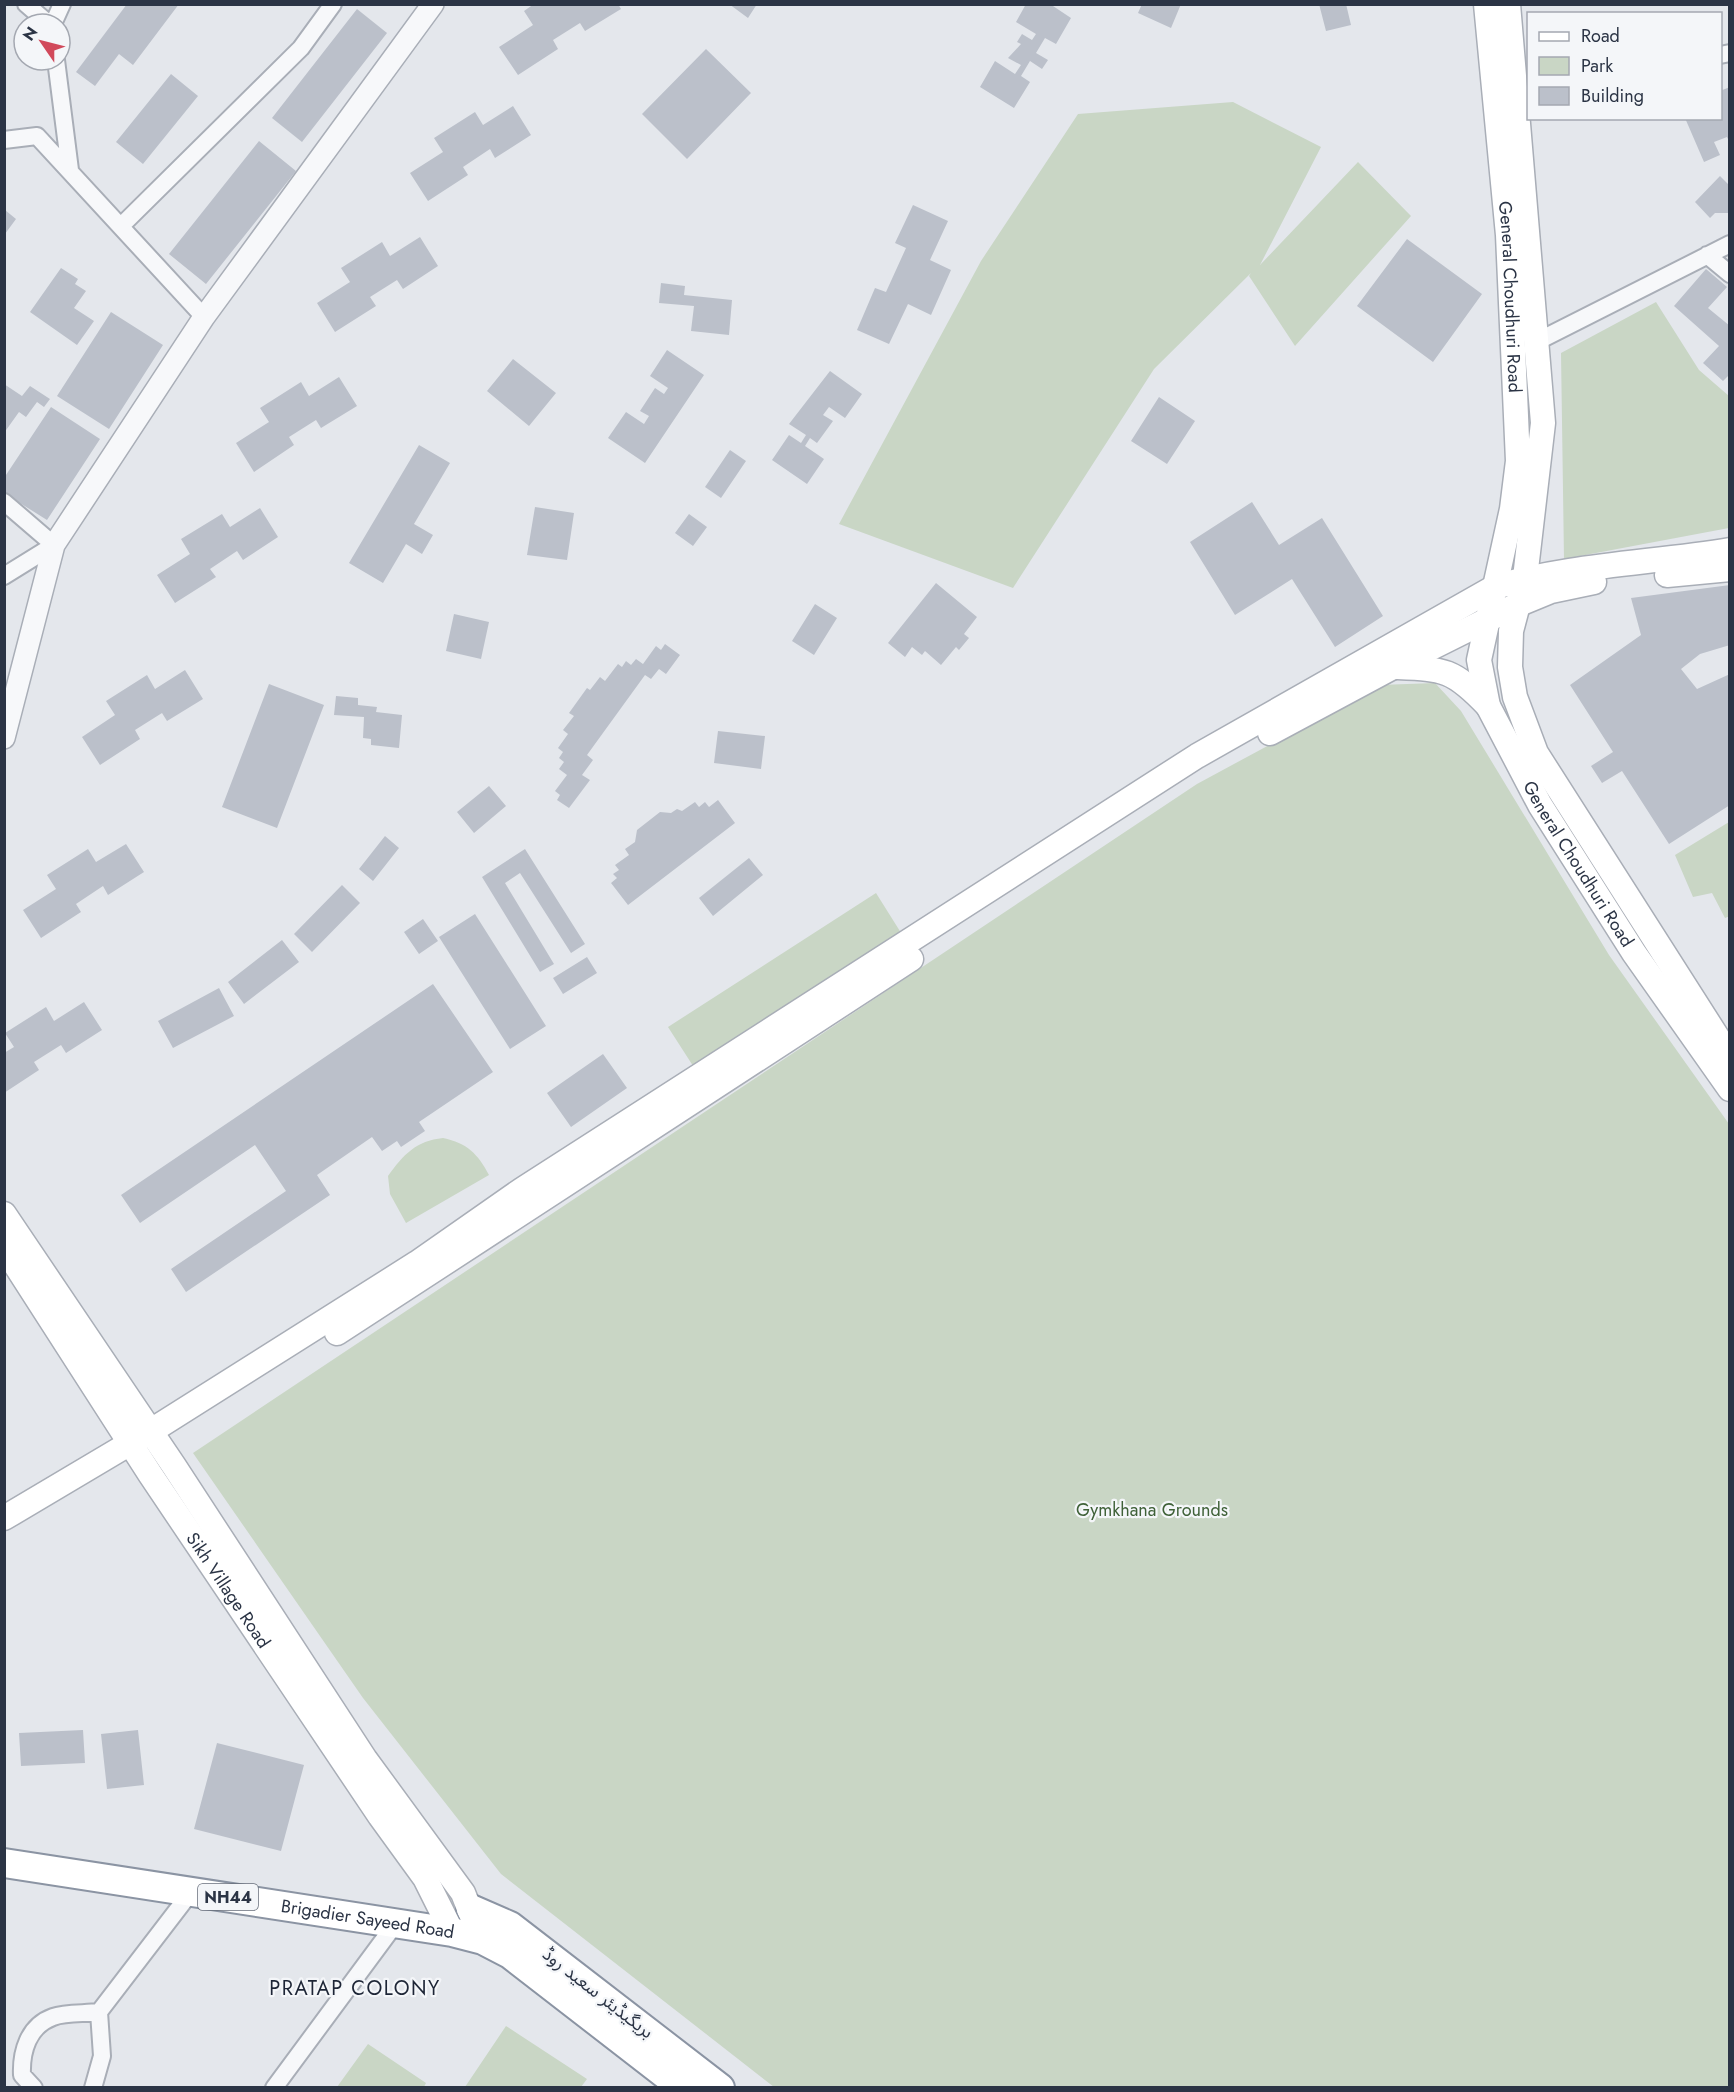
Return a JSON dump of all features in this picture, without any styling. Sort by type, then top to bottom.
[{"type":"highway","name":"Brigadier Sayeed Road","points":[[4,1863],[452,1932],[481,1940],[510,1954],[683,2088]]},
{"type":"highway","name":"بریگیڈیئر سعید روڈ","points":[[471,1909],[510,1926],[720,2088]]},
{"type":"main road","name":"General Choudhuri Road","points":[[1486,4],[1508,235],[1518,461],[1512,509],[1489,619],[1482,637],[1479,660],[1488,706],[1546,815],[1634,953],[1730,1089]]},
{"type":"main road","name":"General Choudhuri Road","points":[[1508,4],[1522,92],[1536,342],[1543,423],[1525,578],[1511,631],[1510,667],[1515,697],[1536,753],[1730,1057]]},
{"type":"main road","points":[[1529,545],[1543,559],[1564,571]]},
{"type":"main road","points":[[4,1518],[143,1443],[426,1277],[1191,776],[1393,667],[1495,587],[1525,578],[1564,571],[1676,559],[1730,550]]},
{"type":"main road","points":[[4,1535],[417,1263],[523,1189],[1197,756],[1436,633],[1489,619],[1551,591],[1594,582],[1730,568]]},
{"type":"main road","points":[[1393,667],[1441,669],[1465,682],[1488,706]]},
{"type":"main road","name":"Sikh Village Road","points":[[4,1214],[143,1443],[380,1816],[425,1878],[452,1932]]},
{"type":"main road","name":"Sikh Village Road","points":[[4,1247],[143,1443]]},
{"type":"main road","points":[[143,1443],[365,1759],[447,1870],[471,1909],[481,1940]]},
{"type":"street","points":[[122,226],[301,48],[333,4]]},
{"type":"street","points":[[4,738],[54,545],[204,317],[433,4]]},
{"type":"street","points":[[58,72],[70,170]]},
{"type":"street","points":[[4,140],[37,136],[204,317]]},
{"type":"street","points":[[1536,342],[1730,244]]},
{"type":"street","points":[[1707,255],[1730,274]]},
{"type":"street","points":[[4,502],[54,545]]},
{"type":"street","points":[[4,576],[54,545]]},
{"type":"street","points":[[93,2088],[102,2056],[99,2012],[191,1892]]},
{"type":"street","points":[[274,2088],[396,1923]]},
{"type":"street","points":[[34,2088],[22,2075],[21,2056],[33,2031],[52,2017],[99,2012]]},
{"type":"green space","points":[[1233,102],[1321,147],[1260,265],[1358,162],[1411,216],[1295,346],[1249,276],[1251,273],[1154,369],[1013,588],[839,524],[981,261],[1078,114]]},
{"type":"green space","points":[[1656,302],[1699,370],[1729,396],[1729,528],[1564,559],[1561,353]]},
{"type":"green space","name":"Gymkhana Grounds","points":[[1435,683],[1461,711],[1609,955],[1729,1124],[1729,2087],[774,2087],[501,1874],[363,1698],[193,1453],[1197,784],[1380,685]]},
{"type":"green space","points":[[1729,822],[1730,916],[1725,918],[1712,893],[1693,897],[1675,855]]},
{"type":"green space","points":[[876,893],[903,936],[695,1069],[668,1027]]},
{"type":"green space","points":[[443,1138],[471,1150],[489,1175],[406,1223],[390,1194],[388,1176],[411,1150],[425,1142]]},
{"type":"green space","points":[[506,2026],[587,2079],[581,2087],[465,2087]]},
{"type":"green space","points":[[368,2044],[426,2083],[424,2087],[337,2087]]},
{"type":"building","points":[[127,4],[179,4],[133,65],[119,54],[95,86],[76,72]]},
{"type":"building","points":[[534,4],[618,4],[621,9],[585,31],[580,23],[553,40],[558,49],[518,75],[499,47],[533,25],[524,11]]},
{"type":"building","points":[[729,4],[757,4],[748,18]]},
{"type":"building","points":[[1026,4],[1050,4],[1071,18],[1056,44],[1045,38],[1036,53],[1048,60],[1042,69],[1030,61],[1021,76],[1030,82],[1014,108],[980,87],[995,61],[1015,74],[1021,65],[1008,58],[1021,44],[1017,42],[1022,34],[1032,40],[1036,34],[1016,22]]},
{"type":"building","points":[[1142,4],[1181,4],[1171,28],[1138,13]]},
{"type":"building","points":[[1319,4],[1346,4],[1351,25],[1326,31]]},
{"type":"building","points":[[357,9],[387,33],[302,142],[272,118]]},
{"type":"building","points":[[706,49],[751,93],[687,159],[642,114]]},
{"type":"building","points":[[171,74],[198,96],[143,164],[116,142]]},
{"type":"building","points":[[1730,87],[1730,143],[1727,137],[1714,142],[1720,155],[1704,162],[1686,120],[1722,120],[1722,90]]},
{"type":"building","points":[[513,106],[531,135],[495,158],[490,149],[463,167],[468,175],[428,201],[410,173],[443,152],[434,138],[475,112],[483,125]]},
{"type":"building","points":[[259,141],[296,171],[206,284],[169,254]]},
{"type":"building","points":[[1720,176],[1730,186],[1730,213],[1715,213],[1710,218],[1695,202]]},
{"type":"building","points":[[913,205],[948,221],[930,260],[951,270],[931,315],[908,304],[889,344],[857,330],[875,288],[886,292],[906,248],[895,243]]},
{"type":"building","points":[[5,210],[16,219],[5,234]]},
{"type":"building","points":[[420,237],[438,266],[403,289],[397,280],[370,297],[376,306],[335,332],[317,303],[350,282],[341,268],[382,242],[390,256]]},
{"type":"building","points":[[1407,239],[1482,294],[1433,362],[1357,306]]},
{"type":"building","points":[[61,268],[78,279],[75,284],[86,291],[74,308],[94,321],[77,345],[30,312]]},
{"type":"building","points":[[1706,269],[1727,287],[1708,308],[1730,326],[1730,374],[1723,381],[1703,363],[1719,346],[1674,306]]},
{"type":"building","points":[[661,283],[685,286],[684,295],[732,300],[729,335],[691,331],[694,306],[659,303]]},
{"type":"building","points":[[111,312],[163,345],[109,429],[57,396]]},
{"type":"building","points":[[667,350],[704,375],[645,463],[608,438],[626,412],[644,424],[649,416],[640,411],[655,388],[664,394],[668,388],[650,376]]},
{"type":"building","points":[[513,359],[556,393],[529,426],[487,391]]},
{"type":"building","points":[[830,371],[862,394],[845,418],[829,407],[823,415],[833,421],[817,443],[810,438],[805,446],[824,459],[807,484],[772,460],[789,435],[801,443],[806,435],[789,424]]},
{"type":"building","points":[[339,377],[357,406],[321,428],[316,420],[289,437],[294,445],[254,472],[236,443],[269,422],[260,408],[301,382],[309,396]]},
{"type":"building","points":[[4,384],[22,396],[30,386],[50,399],[44,407],[37,402],[26,417],[19,412],[4,433]]},
{"type":"building","points":[[1159,397],[1195,421],[1167,464],[1131,441]]},
{"type":"building","points":[[51,407],[100,439],[47,520],[4,493],[4,478]]},
{"type":"building","points":[[419,445],[450,463],[414,524],[433,535],[422,554],[406,544],[383,583],[349,563]]},
{"type":"building","points":[[730,450],[746,461],[721,498],[705,487]]},
{"type":"building","points":[[1252,502],[1279,545],[1322,518],[1383,616],[1335,647],[1292,579],[1235,615],[1190,542]]},
{"type":"building","points":[[535,507],[574,513],[567,560],[527,555]]},
{"type":"building","points":[[260,508],[278,537],[243,560],[237,551],[210,569],[216,577],[175,603],[157,575],[190,554],[181,539],[222,514],[230,527]]},
{"type":"building","points":[[689,514],[707,527],[693,546],[675,533]]},
{"type":"building","points":[[936,583],[977,617],[964,634],[969,638],[959,650],[956,647],[941,665],[925,651],[922,655],[912,647],[905,657],[888,643]]},
{"type":"building","points":[[1730,585],[1730,645],[1700,654],[1681,669],[1697,689],[1730,674],[1730,805],[1669,844],[1622,771],[1602,783],[1591,766],[1613,752],[1570,685],[1641,635],[1631,598]]},
{"type":"building","points":[[815,604],[837,618],[814,655],[792,641]]},
{"type":"building","points":[[454,614],[489,622],[481,659],[446,651]]},
{"type":"building","points":[[665,644],[680,655],[666,674],[659,669],[651,679],[645,675],[587,755],[593,760],[582,775],[590,780],[569,808],[557,800],[560,795],[555,791],[567,775],[559,769],[564,762],[559,758],[563,752],[558,748],[568,734],[563,730],[574,716],[569,713],[587,688],[590,690],[600,677],[605,681],[618,664],[622,667],[626,661],[631,665],[636,659],[643,664],[656,646],[661,650]]},
{"type":"building","points":[[185,670],[203,699],[167,721],[162,713],[135,730],[140,739],[100,765],[82,737],[115,715],[106,701],[147,675],[155,689]]},
{"type":"building","points":[[269,684],[324,705],[277,828],[222,807]]},
{"type":"building","points":[[336,696],[358,698],[358,705],[377,707],[376,712],[402,715],[399,748],[371,745],[371,739],[363,738],[364,717],[334,715]]},
{"type":"building","points":[[718,731],[765,736],[761,769],[714,763]]},
{"type":"building","points":[[489,786],[506,806],[474,833],[457,812]]},
{"type":"building","points":[[718,800],[735,823],[628,905],[611,883],[617,878],[613,874],[619,870],[615,865],[629,855],[625,849],[635,842],[637,830],[660,812],[671,813],[677,809],[682,811],[695,802],[699,807],[705,802],[709,807]]},
{"type":"building","points":[[385,836],[399,848],[373,881],[359,869]]},
{"type":"building","points":[[126,844],[144,872],[108,895],[103,886],[76,904],[81,912],[41,938],[23,910],[56,889],[47,875],[88,849],[96,862]]},
{"type":"building","points":[[525,849],[585,944],[571,953],[520,873],[505,883],[554,964],[540,972],[482,877]]},
{"type":"building","points":[[749,858],[763,875],[713,916],[699,898]]},
{"type":"building","points":[[342,885],[360,903],[312,952],[294,934]]},
{"type":"building","points":[[475,914],[546,1026],[510,1049],[439,937]]},
{"type":"building","points":[[423,919],[438,941],[419,954],[404,932]]},
{"type":"building","points":[[282,940],[299,962],[244,1004],[228,982]]},
{"type":"building","points":[[587,957],[597,973],[563,994],[553,978]]},
{"type":"building","points":[[433,984],[493,1072],[419,1122],[425,1131],[401,1147],[397,1141],[382,1151],[372,1137],[317,1175],[330,1195],[186,1292],[171,1269],[286,1191],[255,1145],[140,1223],[121,1195]]},
{"type":"building","points":[[219,988],[234,1016],[173,1048],[158,1021]]},
{"type":"building","points":[[84,1002],[102,1030],[66,1053],[61,1045],[34,1062],[39,1070],[4,1093],[4,1053],[14,1047],[5,1033],[46,1007],[54,1021]]},
{"type":"building","points":[[603,1054],[627,1088],[571,1127],[547,1093]]},
{"type":"building","points":[[83,1730],[85,1763],[21,1766],[19,1733]]},
{"type":"building","points":[[138,1730],[144,1785],[107,1789],[101,1734]]},
{"type":"building","points":[[217,1743],[304,1765],[281,1851],[194,1829]]},
{"type":"district","name":"PRATAP COLONY","points":[[355,1988]]}]
